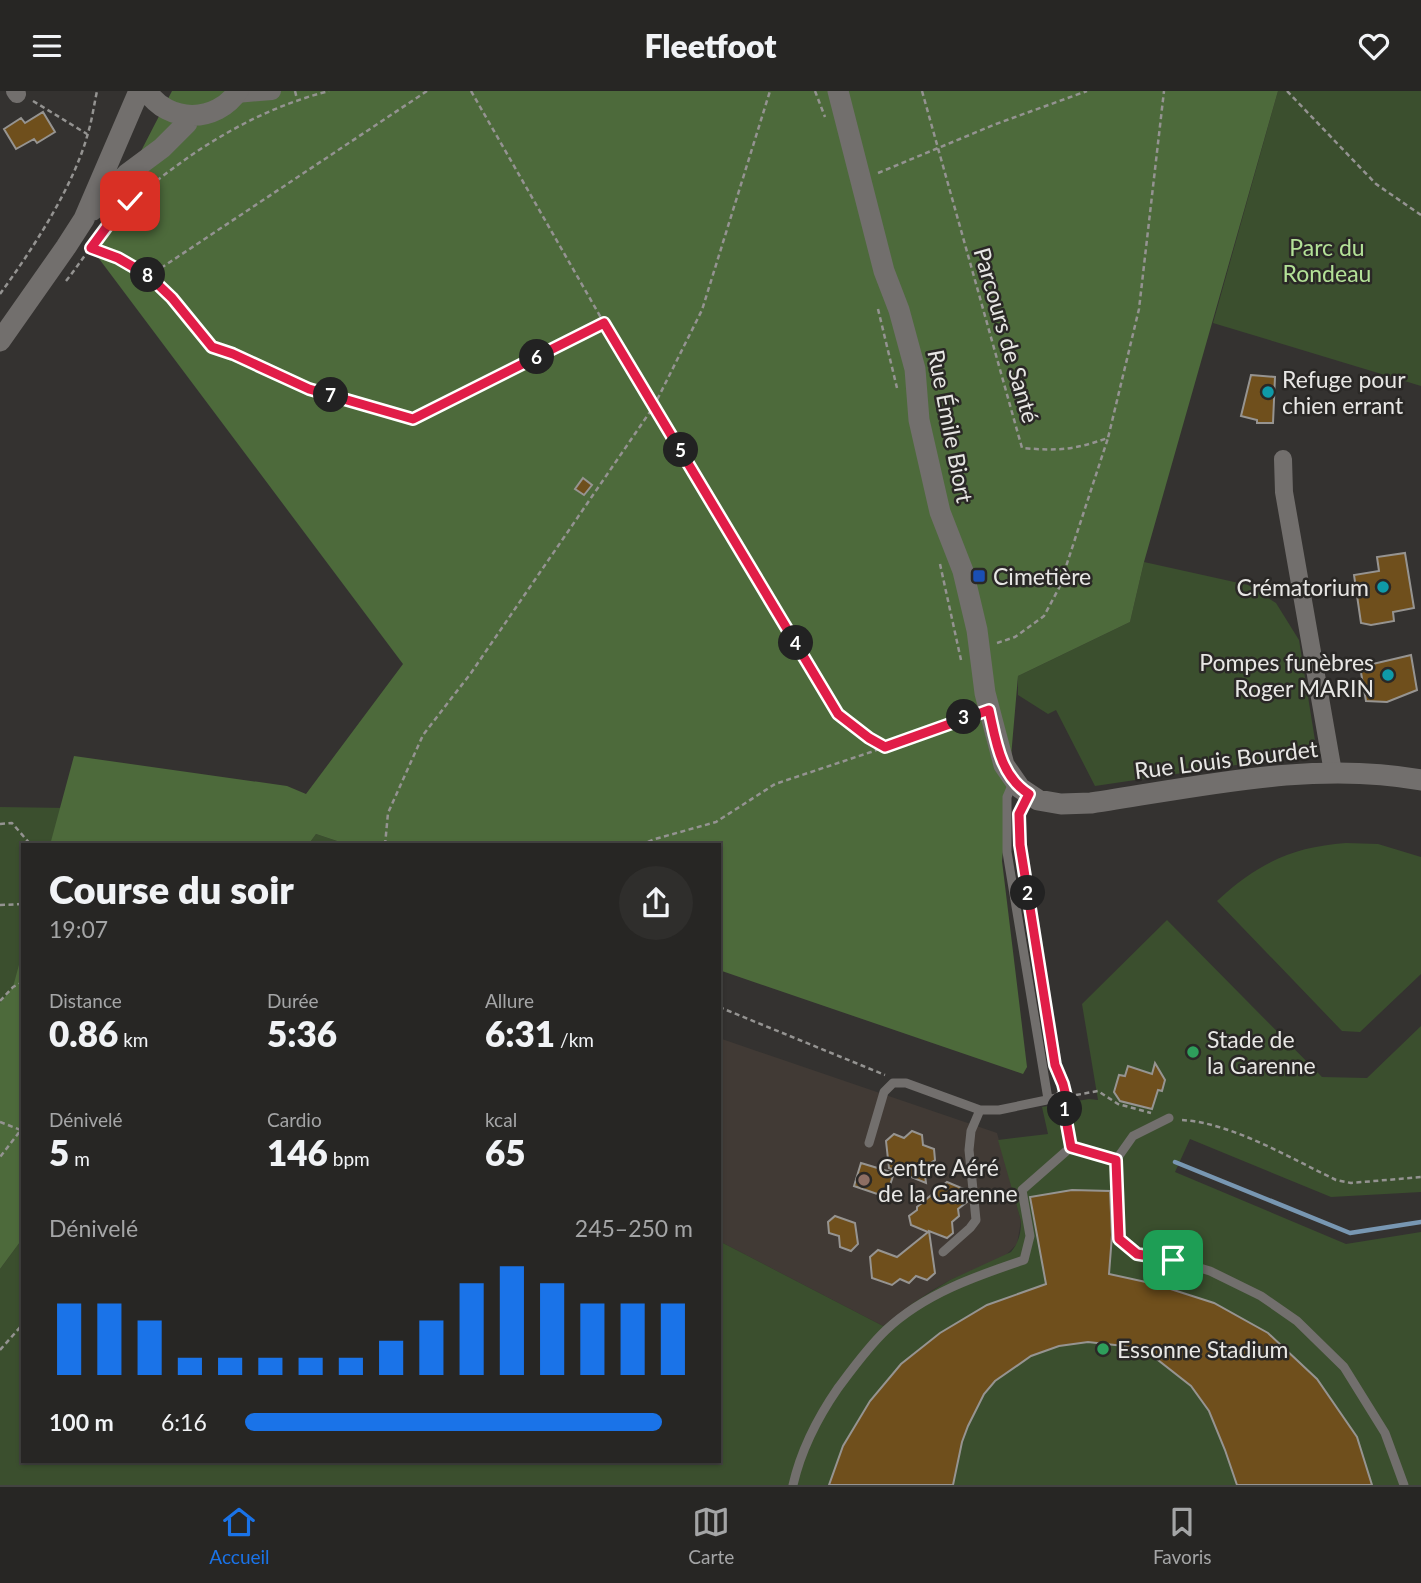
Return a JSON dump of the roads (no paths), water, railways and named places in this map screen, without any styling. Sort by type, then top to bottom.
[{"type":"street","points":[[0,341],[84,219],[139,91]]},
{"type":"street","points":[[147,91],[160,106],[173,113],[188,116],[215,111],[237,93],[272,91]]},
{"type":"street","name":"Rue Émile Biort","points":[[838,91],[884,271],[900,310],[915,369],[919,420],[940,512],[963,571],[981,649],[985,693],[1002,761],[1027,792]]},
{"type":"street","points":[[84,219],[127,174],[162,148],[187,123],[188,116]]},
{"type":"street","points":[[1283,459],[1284,492],[1333,772]]},
{"type":"street","name":"Rue Louis Bourdet","points":[[1027,792],[1062,804],[1091,803],[1191,788],[1333,772],[1365,772],[1421,780]]},
{"type":"lane","points":[[1027,792],[1019,814],[1020,845],[1055,1065],[1063,1084],[1071,1147]]},
{"type":"lane","points":[[1027,792],[1007,797],[1007,852],[1048,1099]]},
{"type":"lane","points":[[869,1143],[884,1092],[893,1083],[906,1083],[980,1110],[999,1110],[1064,1096]]},
{"type":"lane","points":[[943,1252],[970,1229],[976,1220],[969,1150],[971,1131],[980,1110]]},
{"type":"lane","points":[[1169,1118],[1133,1136],[1116,1160],[1119,1239],[1137,1254],[1173,1260],[1210,1271],[1261,1296],[1297,1321],[1345,1367],[1385,1433],[1404,1485]]},
{"type":"lane","points":[[1071,1147],[1116,1160]]},
{"type":"lane","points":[[793,1485],[798,1466],[823,1410],[856,1363],[887,1329],[920,1305],[970,1278],[1024,1260],[1030,1236],[1022,1190],[1071,1147]]},
{"type":"waterway","points":[[1175,1162],[1350,1233],[1421,1222]]},
{"type":"place","name":"Refuge pour chien errant","points":[[1268,392]]},
{"type":"place","name":"Cimetière","points":[[979,576]]},
{"type":"place","name":"Crématorium","points":[[1383,587]]},
{"type":"place","name":"Pompes funèbres Roger MARIN","points":[[1388,675]]},
{"type":"place","name":"Stade de la Garenne","points":[[1193,1052]]},
{"type":"place","name":"Centre Aéré de la Garenne","points":[[864,1180]]},
{"type":"place","name":"Essonne Stadium","points":[[1103,1349]]},
{"type":"park label","name":"Parc du Rondeau","points":[[1327,260]]}]
